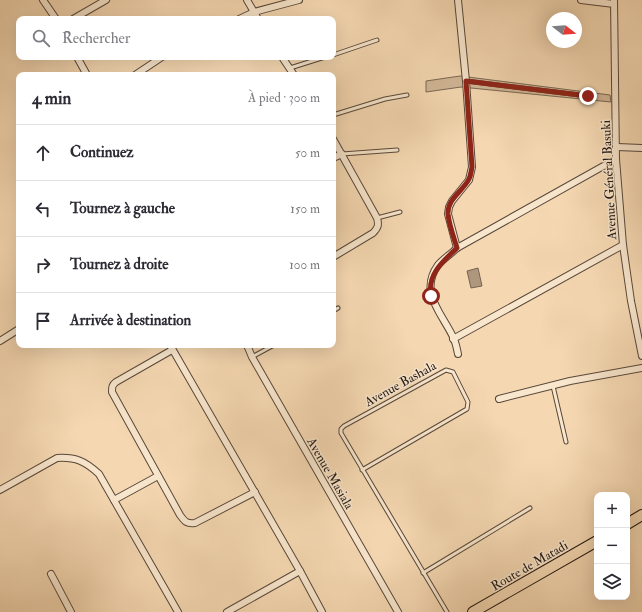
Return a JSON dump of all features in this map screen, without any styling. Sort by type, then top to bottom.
[{"type":"main road","points":[[630,522],[642,515]]},
{"type":"main road","name":"Route de Matadi","points":[[473,612],[594,543]]},
{"type":"street","points":[[43,0],[54,16]]},
{"type":"street","points":[[78,16],[106,0]]},
{"type":"street","points":[[247,0],[256,16]]},
{"type":"street","points":[[245,16],[254,12],[300,0]]},
{"type":"street","points":[[457,248],[448,214],[449,207],[469,180],[472,167],[466,81],[458,0]]},
{"type":"street","points":[[581,0],[614,2]]},
{"type":"street","name":"Avenue Général Basuki","points":[[614,2],[616,159],[623,245],[632,307],[642,356]]},
{"type":"street","points":[[79,60],[85,72]]},
{"type":"street","points":[[140,72],[158,60]]},
{"type":"street","points":[[284,60],[292,72]]},
{"type":"street","points":[[336,144],[377,218],[378,224],[377,230],[373,233],[336,255]]},
{"type":"street","points":[[617,147],[642,148]]},
{"type":"street","points":[[336,157],[342,154]]},
{"type":"street","points":[[458,354],[454,339],[433,302],[430,287],[434,272],[439,264],[457,248],[616,159]]},
{"type":"street","points":[[454,339],[623,245]]},
{"type":"street","points":[[0,341],[16,331]]},
{"type":"street","points":[[169,348],[113,384],[112,392],[184,522],[189,524],[195,523],[255,492]]},
{"type":"street","points":[[172,348],[322,612]]},
{"type":"street","name":"Avenue Masiala","points":[[248,348],[398,612]]},
{"type":"street","points":[[499,399],[570,381],[642,368]]},
{"type":"street","points":[[0,490],[57,458],[68,457],[90,465],[99,474],[178,612]]},
{"type":"street","points":[[114,500],[158,476]]},
{"type":"street","points":[[227,612],[300,571]]},
{"type":"street","points":[[51,574],[71,612]]},
{"type":"lane","points":[[336,53],[378,40]]},
{"type":"lane","points":[[290,68],[315,60]]},
{"type":"lane","points":[[466,81],[588,96]]},
{"type":"lane","points":[[336,114],[385,99],[407,95]]},
{"type":"lane","points":[[342,154],[397,150]]},
{"type":"lane","points":[[377,218],[400,212]]},
{"type":"lane","points":[[252,357],[268,348]]},
{"type":"lane","name":"Avenue Bashala","points":[[362,470],[467,408],[468,402],[453,372],[446,370],[341,429],[341,433],[362,470],[447,612]]},
{"type":"lane","points":[[553,386],[566,442]]},
{"type":"lane","points":[[423,573],[530,508]]},
{"type":"shaded area","points":[[460,76],[610,95],[611,102],[461,87],[426,92],[426,81]]},
{"type":"shaded area","points":[[478,268],[482,286],[471,288],[467,271]]},
{"type":"route","points":[[431,296],[430,287],[434,272],[439,264],[457,248],[448,214],[449,207],[469,180],[472,167],[466,81],[588,96]]}]
